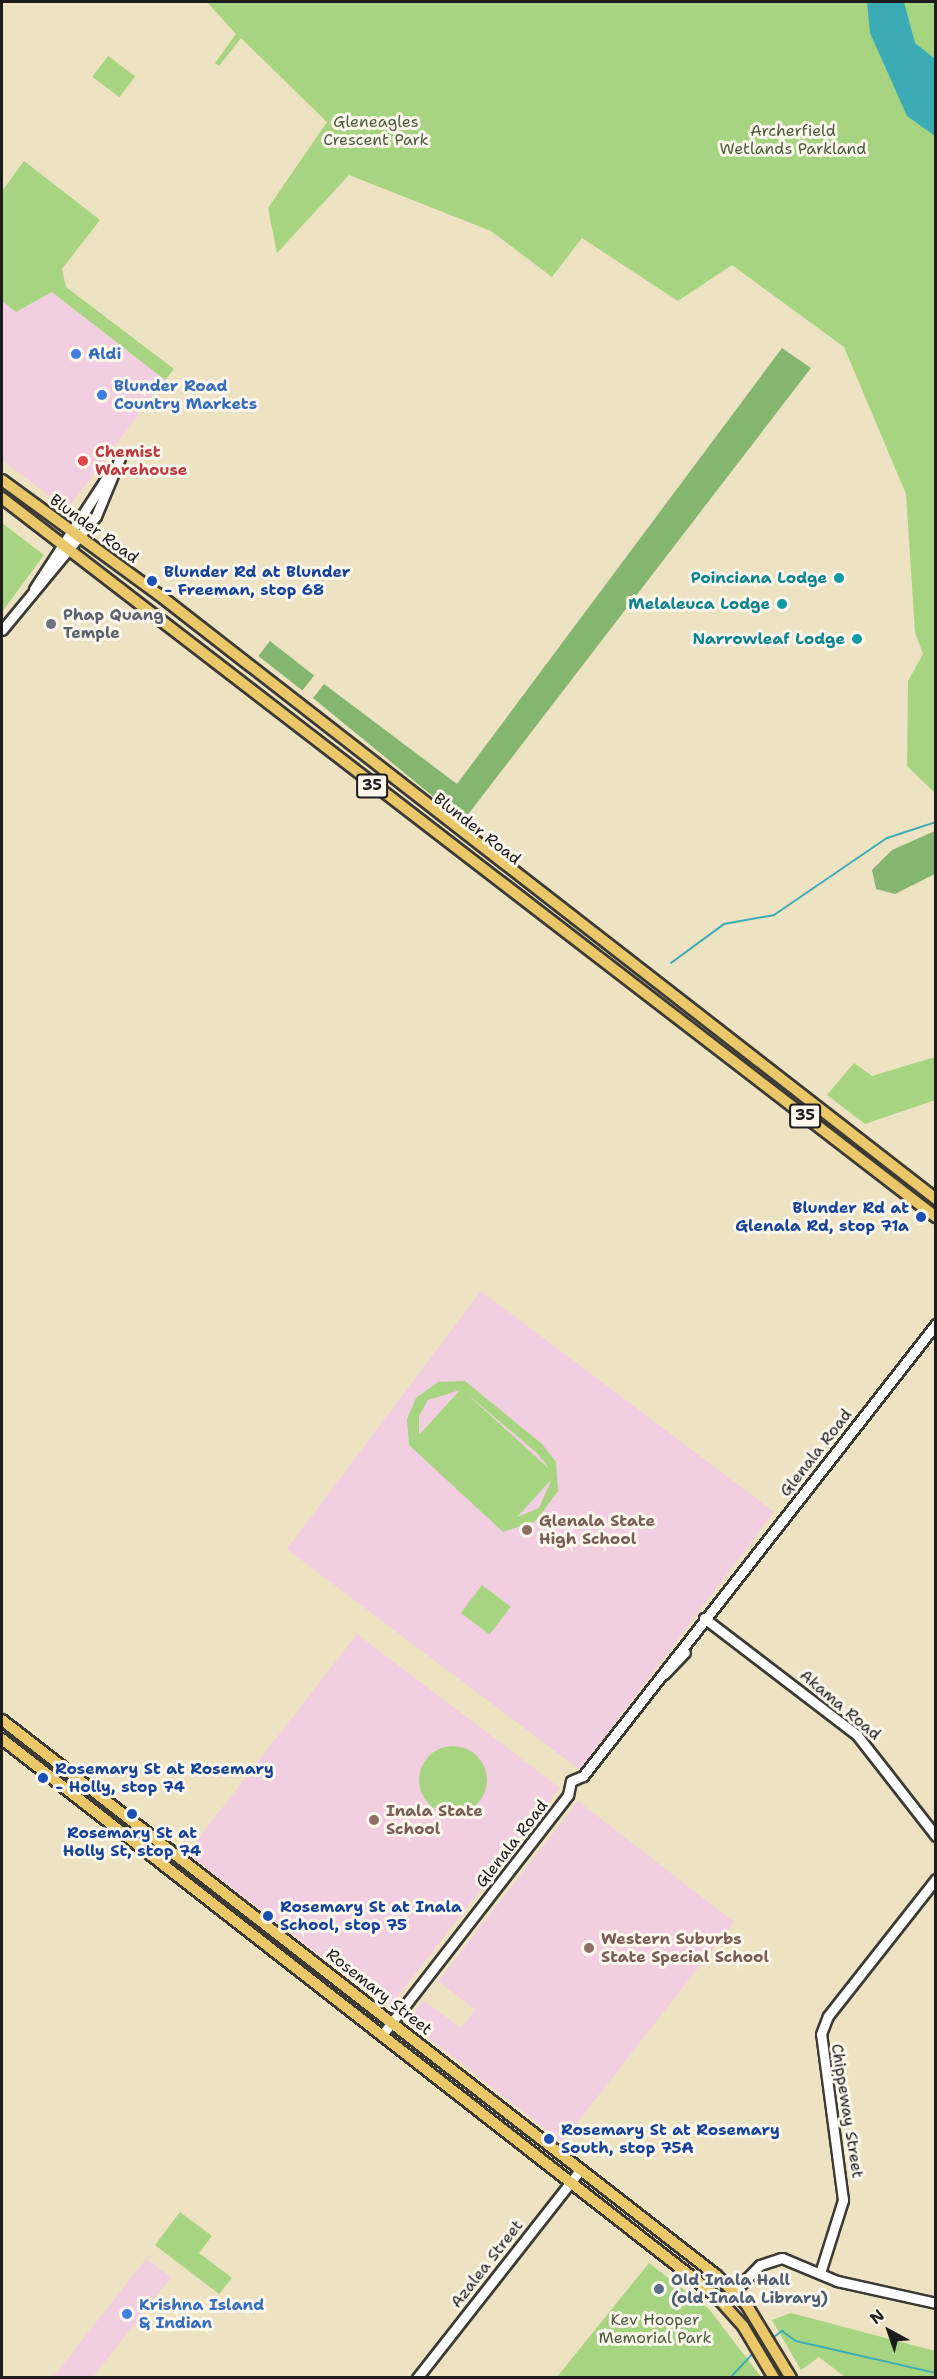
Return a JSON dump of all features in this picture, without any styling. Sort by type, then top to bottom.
[{"type":"main road","name":"Blunder Road","points":[[2,480],[936,1199]]},
{"type":"main road","name":"Blunder Road","points":[[2,498],[936,1216]]},
{"type":"main road","name":"Rosemary Street","points":[[2,1720],[393,2021],[735,2291],[766,2334],[791,2378]]},
{"type":"main road","name":"Rosemary Street","points":[[2,1739],[723,2303],[754,2342],[774,2378]]},
{"type":"street","points":[[2,630],[74,535],[120,458],[103,506],[74,535]]},
{"type":"street","name":"Glenala Road","points":[[382,2035],[568,1795],[571,1781],[583,1776],[936,1324]]},
{"type":"street","name":"Akama Road","points":[[706,1620],[857,1735],[936,1836]]},
{"type":"street","name":"Chippeway Street","points":[[820,2273],[843,2200],[821,2034],[828,2016],[936,1879]]},
{"type":"street","name":"Azalea Street","points":[[417,2378],[580,2170]]},
{"type":"street","points":[[723,2303],[770,2260],[795,2261],[820,2273],[936,2303]]},
{"type":"shaded area","points":[[52,292],[165,380],[67,509],[2,460],[2,301],[16,312]]},
{"type":"shaded area","name":"Glenala State High School","points":[[481,1291],[774,1512],[580,1770],[287,1549]]},
{"type":"shaded area","name":"Inala State School","points":[[357,1634],[560,1788],[391,2005],[384,2005],[187,1853]]},
{"type":"shaded area","name":"Western Suburbs State Special School","points":[[578,1801],[734,1922],[562,2142],[408,2022],[423,2000],[461,2028],[475,2010],[438,1981]]},
{"type":"shaded area","points":[[146,2259],[171,2277],[93,2377],[53,2377]]},
{"type":"green space","name":"Archerfield Wetlands Parkland","points":[[207,2],[935,2],[935,793],[907,766],[908,681],[923,654],[915,632],[906,494],[844,347],[732,265],[678,301],[582,238],[552,277],[491,231],[349,175],[277,253],[268,208],[327,122],[241,38],[219,66],[215,63],[236,34]]},
{"type":"green space","points":[[108,56],[135,76],[120,97],[92,77]]},
{"type":"green space","points":[[24,161],[100,220],[62,269],[66,287],[174,369],[165,380],[52,292],[16,312],[2,301],[2,191]]},
{"type":"green space","points":[[782,348],[811,368],[463,821],[313,698],[324,684],[457,784]]},
{"type":"green space","points":[[2,523],[44,555],[2,612]]},
{"type":"green space","points":[[270,641],[314,675],[302,690],[258,656]]},
{"type":"green space","points":[[935,831],[935,874],[895,894],[876,889],[872,870],[892,850]]},
{"type":"green space","points":[[935,1057],[935,1100],[865,1124],[827,1095],[854,1063],[872,1076]]},
{"type":"green space","points":[[465,1381],[542,1444],[556,1462],[558,1491],[536,1521],[503,1532],[409,1445],[407,1419],[416,1398],[438,1382]],"holes":[[[460,1390],[420,1434],[419,1434],[419,1416],[428,1400]],[[466,1393],[537,1453],[547,1467]],[[550,1481],[539,1508],[517,1517]]]},
{"type":"green space","points":[[482,1585],[511,1607],[490,1635],[461,1613]]},
{"type":"green space","points":[[453,1746],[466,1749],[477,1756],[484,1767],[487,1780],[484,1793],[477,1804],[466,1811],[453,1814],[440,1811],[429,1804],[422,1793],[419,1780],[422,1767],[429,1756],[440,1749]]},
{"type":"green space","points":[[180,2212],[212,2236],[199,2253],[232,2278],[219,2294],[155,2245]]},
{"type":"green space","name":"Kev Hooper Memorial Park","points":[[649,2263],[709,2309],[761,2377],[557,2377]]},
{"type":"green space","points":[[791,2313],[935,2351],[935,2377],[845,2377],[819,2357],[801,2370],[772,2320]]},
{"type":"water","points":[[867,2],[904,2],[915,43],[935,59],[935,136],[907,116],[870,33]]},
{"type":"waterway","points":[[671,963],[724,924],[774,915],[887,838],[936,822]]},
{"type":"waterway","points":[[771,2339],[782,2331],[796,2341],[936,2373]]},
{"type":"waterway","points":[[730,2378],[754,2352]]},
{"type":"place","name":"Aldi","points":[[76,354]]},
{"type":"place","name":"Blunder Road Country Markets","points":[[102,395]]},
{"type":"place","name":"Chemist Warehouse","points":[[83,461]]},
{"type":"place","name":"Poinciana Lodge","points":[[839,578]]},
{"type":"place","name":"Blunder Rd at Blunder - Freeman, stop 68","points":[[152,581]]},
{"type":"place","name":"Melaleuca Lodge","points":[[782,604]]},
{"type":"place","name":"Phap Quang Temple","points":[[51,624]]},
{"type":"place","name":"Narrowleaf Lodge","points":[[857,639]]},
{"type":"place","name":"Blunder Rd at Glenala Rd, stop 71a","points":[[921,1217]]},
{"type":"place","name":"Glenala State High School","points":[[527,1530]]},
{"type":"place","name":"Rosemary St at Rosemary - Holly, stop 74","points":[[43,1778]]},
{"type":"place","name":"Rosemary St at Holly St, stop 74","points":[[132,1814]]},
{"type":"place","name":"Inala State School","points":[[374,1820]]},
{"type":"place","name":"Rosemary St at Inala School, stop 75","points":[[268,1916]]},
{"type":"place","name":"Western Suburbs State Special School","points":[[589,1948]]},
{"type":"place","name":"Rosemary St at Rosemary South, stop 75A","points":[[549,2139]]},
{"type":"place","name":"Old Inala Hall (old Inala Library)","points":[[659,2289]]},
{"type":"place","name":"Krishna Island & Indian","points":[[127,2314]]},
{"type":"park label","name":"Gleneagles Crescent Park","points":[[376,131]]}]
